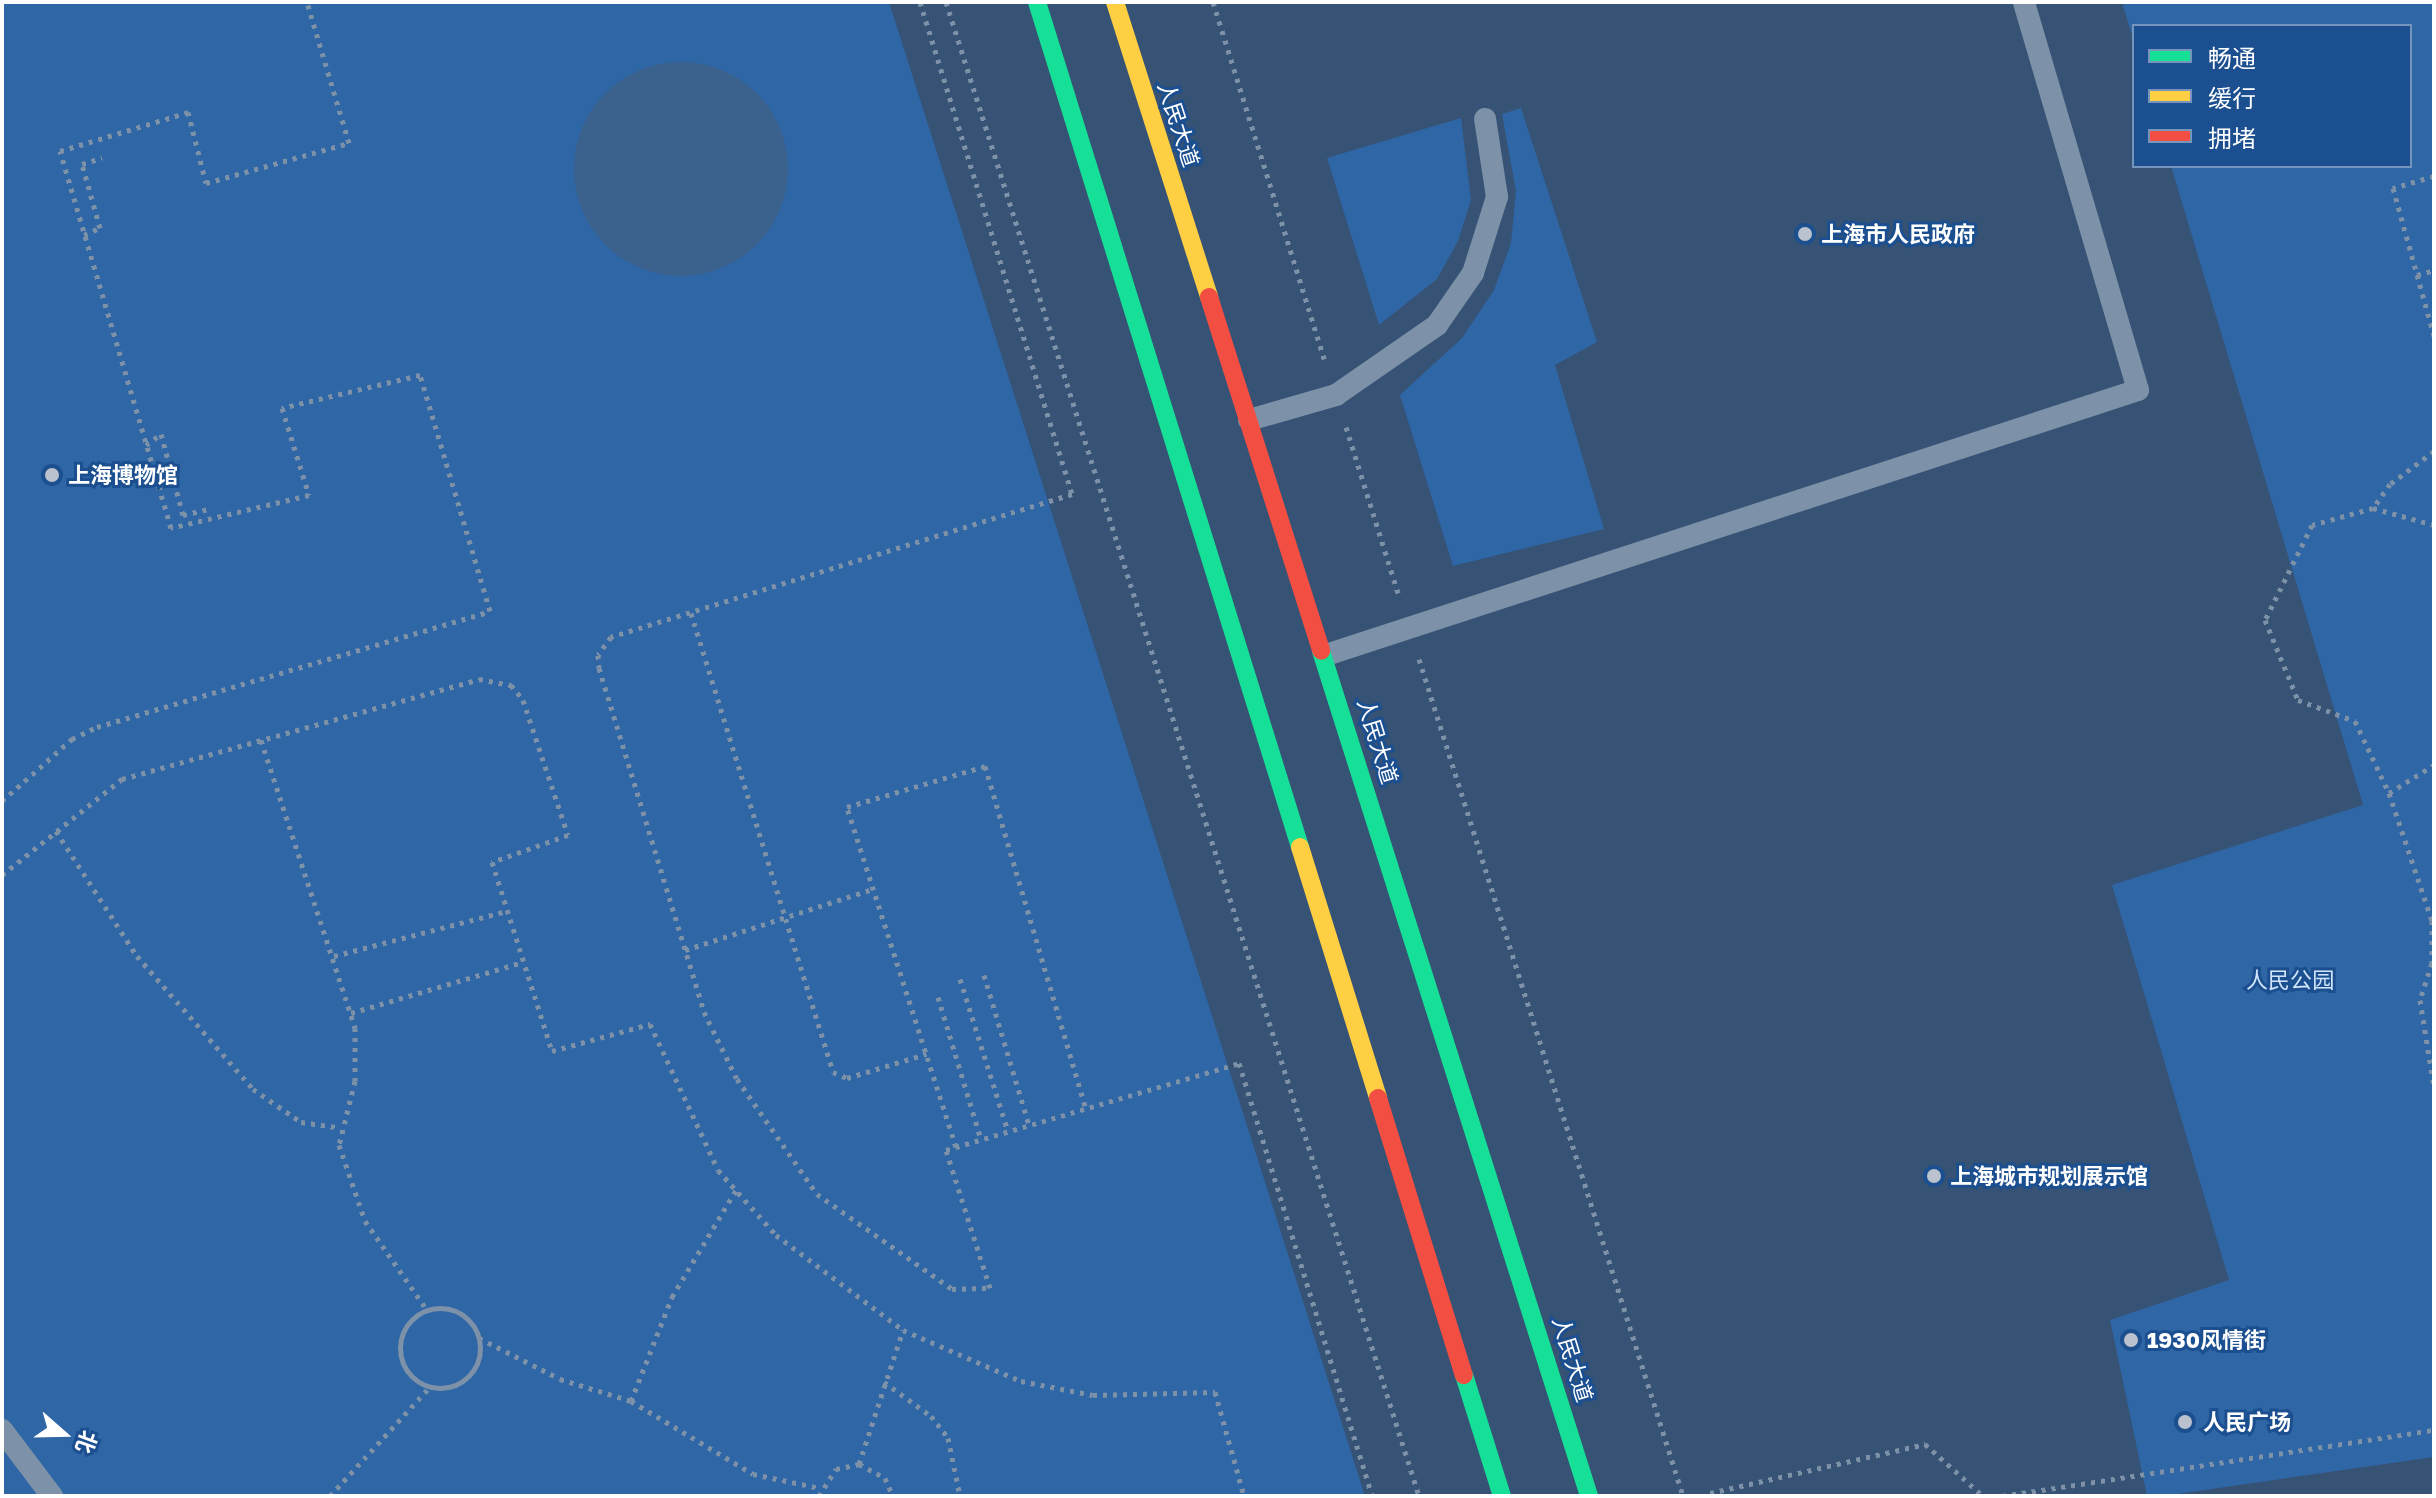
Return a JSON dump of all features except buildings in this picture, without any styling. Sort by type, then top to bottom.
[{"type":"street","points":[[1037,2],[1502,1496]]},
{"type":"street","name":"人民大道","points":[[1115,2],[1326,655],[1589,1496]]},
{"type":"lane","points":[[1326,655],[2138,390],[2024,2]]},
{"type":"lane","points":[[1249,420],[1336,395],[1437,325],[1473,273],[1497,197],[1485,119]]},
{"type":"lane","points":[[2,1430],[52,1496]]},
{"type":"path","points":[[2,801],[72,739],[97,727],[490,611],[420,375],[282,408],[309,495],[171,528],[146,445],[60,151],[188,112],[206,183],[349,143],[307,2]]},
{"type":"path","points":[[920,2],[1072,494],[611,637],[598,655],[685,950],[704,1012],[737,1079],[817,1194],[952,1289],[971,1293],[990,1288],[946,1150],[1239,1063],[1372,1496]]},
{"type":"path","points":[[946,2],[1419,1496]]},
{"type":"path","points":[[1213,2],[1683,1496]]},
{"type":"path","points":[[84,235],[100,228],[82,164],[102,158]]},
{"type":"path","points":[[2434,176],[2393,188],[2434,336]]},
{"type":"path","points":[[2417,275],[2434,270]]},
{"type":"path","points":[[146,445],[161,434],[183,515],[208,509]]},
{"type":"path","points":[[2373,508],[2390,484],[2434,451]]},
{"type":"path","points":[[2434,525],[2373,508],[2312,525],[2265,620],[2298,700],[2355,721],[2389,793],[2432,921],[2432,963],[2420,1000],[2434,1087]]},
{"type":"path","points":[[691,613],[833,1072],[847,1078],[926,1054]]},
{"type":"path","points":[[2,875],[122,779],[479,679],[518,689],[568,835],[492,862],[552,1051],[650,1024],[691,1123],[736,1190],[776,1235],[903,1330],[1021,1381],[1093,1395],[1215,1392],[1244,1496]]},
{"type":"path","points":[[261,740],[351,1013],[358,1053],[338,1127],[365,1221],[427,1310]]},
{"type":"path","points":[[2389,793],[2434,765]]},
{"type":"path","points":[[956,1147],[847,807],[985,766],[1086,1109]]},
{"type":"path","points":[[56,831],[137,956],[253,1089],[301,1122],[338,1127]]},
{"type":"path","points":[[685,950],[873,889]]},
{"type":"path","points":[[334,956],[507,911]]},
{"type":"path","points":[[351,1013],[523,962]]},
{"type":"path","points":[[984,975],[1029,1125]]},
{"type":"path","points":[[960,979],[1008,1131]]},
{"type":"path","points":[[938,997],[981,1139]]},
{"type":"path","points":[[631,1401],[672,1297],[736,1190]]},
{"type":"path","points":[[430,1387],[408,1372],[401,1352],[411,1320],[427,1310],[466,1317],[479,1338],[560,1379],[631,1401],[753,1474],[820,1488]]},
{"type":"path","points":[[859,1464],[903,1330]]},
{"type":"path","points":[[330,1496],[430,1387],[469,1376],[479,1338]]},
{"type":"path","points":[[884,1382],[931,1416],[948,1438],[960,1496]]},
{"type":"path","points":[[2002,1496],[2434,1430]]},
{"type":"path","points":[[1710,1493],[1925,1444],[1983,1496]]},
{"type":"path","points":[[819,1496],[820,1488],[836,1469],[859,1464],[885,1478],[893,1496]]},
{"type":"green space","points":[[2,2],[889,2],[1365,1496],[2,1496]]},
{"type":"green space","name":"人民公园","points":[[2122,2],[2434,2],[2434,1457],[2163,1496],[2147,1496],[2110,1320],[2229,1280],[2112,885],[2363,805],[2172,168],[2412,168],[2412,24],[2132,24],[2132,35]]},
{"type":"green space","points":[[1521,108],[1597,342],[1555,365],[1604,529],[1453,566],[1400,395],[1462,338],[1494,290],[1511,243],[1516,191],[1502,114]]},
{"type":"green space","points":[[1461,118],[1471,200],[1458,241],[1437,279],[1379,325],[1327,158]]},
{"type":"shaded area","points":[[681,62],[722,70],[757,93],[780,128],[788,169],[780,210],[757,245],[722,268],[681,276],[640,268],[605,245],[582,210],[574,169],[582,128],[605,93],[640,70]]},
{"type":"traffic: fast","points":[[1037,2],[1300,847]]},
{"type":"traffic: fast","points":[[1321,651],[1589,1496]]},
{"type":"traffic: fast","points":[[1464,1375],[1502,1496]]},
{"type":"traffic: slow","points":[[1115,2],[1209,297]]},
{"type":"traffic: slow","points":[[1300,847],[1378,1098]]},
{"type":"traffic: jam","points":[[1209,297],[1321,651]]},
{"type":"traffic: jam","points":[[1378,1098],[1464,1375]]},
{"type":"place","name":"上海市人民政府","points":[[1805,234]]},
{"type":"place","name":"上海博物馆","points":[[52,475]]},
{"type":"place","name":"上海城市规划展示馆","points":[[1934,1176]]},
{"type":"place","name":"1930风情街","points":[[2131,1340]]},
{"type":"place","name":"人民广场","points":[[2185,1422]]}]
